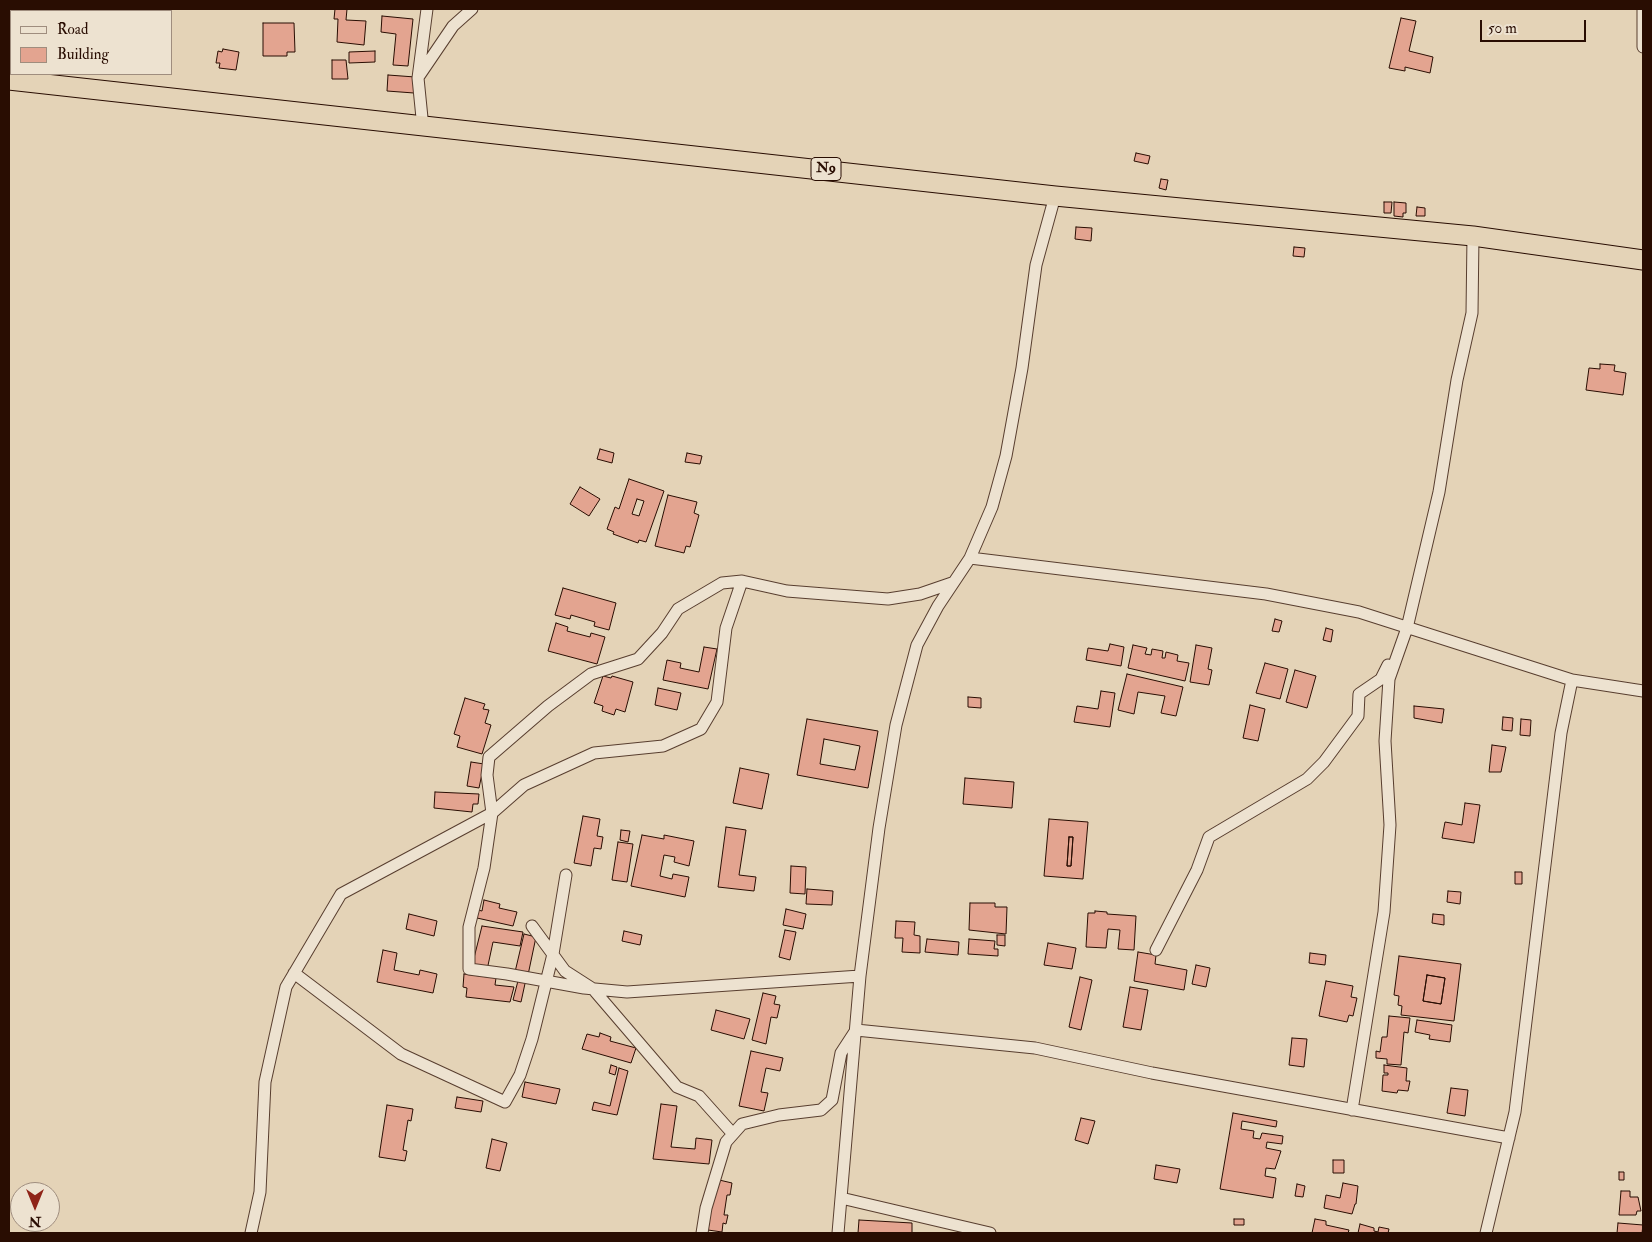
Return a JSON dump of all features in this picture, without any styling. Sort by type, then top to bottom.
[{"type":"highway","name":"N9","points":[[9,80],[38,79],[423,128],[637,149],[1055,196],[1473,236],[1643,260]]},
{"type":"street","points":[[423,128],[418,78],[426,9]]},
{"type":"street","points":[[418,78],[453,26],[472,9]]},
{"type":"street","points":[[1643,9],[1643,47]]},
{"type":"street","points":[[838,1233],[860,976],[879,828],[906,679],[916,645],[952,583],[970,558],[992,507],[1006,456],[1022,368],[1036,264],[1055,196]]},
{"type":"street","points":[[1352,1110],[1384,912],[1390,825],[1385,741],[1389,679],[1407,628],[1439,492],[1457,380],[1472,312],[1473,236]]},
{"type":"street","points":[[970,558],[1266,594],[1359,612],[1572,680],[1643,691]]},
{"type":"street","points":[[860,976],[627,992],[593,989],[469,970],[469,927],[484,868],[492,813],[487,775],[489,757],[501,745],[591,674],[638,660],[662,633],[678,609],[722,583],[742,581],[787,591],[888,598],[920,594],[952,583]]},
{"type":"street","points":[[251,1233],[260,1192],[265,1082],[286,987],[341,894],[492,813],[524,785],[594,753],[663,746],[701,729],[717,702],[726,628],[742,581]]},
{"type":"street","points":[[1156,950],[1197,870],[1209,837],[1307,779],[1324,762],[1358,716],[1359,694],[1381,680],[1407,628]]},
{"type":"street","points":[[1486,1233],[1516,1112],[1532,988],[1560,733],[1572,680]]},
{"type":"street","points":[[294,973],[401,1054],[505,1102],[520,1075],[532,1039],[553,954],[566,875]]},
{"type":"street","points":[[532,926],[565,971],[593,989],[677,1087],[699,1096],[733,1134]]},
{"type":"street","points":[[856,1030],[1035,1048],[1152,1073],[1509,1138]]},
{"type":"street","points":[[702,1233],[706,1208],[726,1142],[742,1124],[779,1115],[821,1110],[832,1100],[841,1054],[856,1030]]},
{"type":"street","points":[[841,1198],[984,1233]]},
{"type":"building","points":[[335,9],[347,9],[346,20],[366,21],[364,45],[337,42],[338,19],[334,19]]},
{"type":"building","points":[[382,16],[413,19],[408,66],[393,65],[396,34],[381,32]]},
{"type":"building","points":[[1401,18],[1416,21],[1409,51],[1433,57],[1430,73],[1405,67],[1405,71],[1389,68]]},
{"type":"building","points":[[263,23],[294,23],[295,52],[287,52],[287,56],[263,56]]},
{"type":"building","points":[[223,49],[239,52],[236,70],[219,68],[220,63],[216,63],[218,51],[222,52]]},
{"type":"building","points":[[375,51],[375,62],[349,63],[349,52]]},
{"type":"building","points":[[332,60],[346,60],[348,79],[332,79]]},
{"type":"building","points":[[388,75],[415,77],[414,93],[387,91]]},
{"type":"building","points":[[1136,153],[1150,156],[1148,164],[1134,161]]},
{"type":"building","points":[[1161,179],[1168,180],[1166,190],[1159,188]]},
{"type":"building","points":[[1384,202],[1392,202],[1391,213],[1384,213]]},
{"type":"building","points":[[1394,202],[1406,203],[1406,213],[1403,213],[1403,217],[1394,216]]},
{"type":"building","points":[[1417,207],[1425,208],[1425,216],[1416,216]]},
{"type":"building","points":[[1076,227],[1092,228],[1091,241],[1075,239]]},
{"type":"building","points":[[1294,247],[1305,248],[1304,257],[1293,256]]},
{"type":"building","points":[[1600,364],[1615,365],[1614,371],[1626,373],[1623,395],[1586,390],[1589,368],[1600,369]]},
{"type":"building","points":[[600,449],[614,453],[612,463],[597,459]]},
{"type":"building","points":[[687,453],[702,456],[700,464],[685,462]]},
{"type":"building","points":[[629,479],[664,491],[646,542],[639,540],[638,543],[613,534],[614,532],[607,529],[615,507],[619,509]],"holes":[[[637,499],[644,501],[639,516],[632,514]]]},
{"type":"building","points":[[580,487],[600,499],[589,516],[570,504]]},
{"type":"building","points":[[668,495],[697,502],[694,513],[699,515],[690,547],[686,546],[684,553],[655,546]]},
{"type":"building","points":[[563,588],[616,603],[609,630],[594,626],[595,622],[571,615],[570,619],[555,615]]},
{"type":"building","points":[[1275,619],[1282,621],[1279,632],[1272,631]]},
{"type":"building","points":[[556,623],[568,627],[567,631],[590,637],[591,633],[605,637],[597,664],[548,651]]},
{"type":"building","points":[[1326,628],[1333,630],[1331,642],[1323,640]]},
{"type":"building","points":[[1110,644],[1124,647],[1121,666],[1086,660],[1088,648],[1108,651]]},
{"type":"building","points":[[1133,645],[1147,648],[1145,654],[1151,655],[1152,649],[1163,651],[1162,658],[1165,658],[1166,652],[1178,655],[1177,661],[1189,663],[1185,681],[1128,668]]},
{"type":"building","points":[[1196,645],[1212,648],[1208,669],[1212,670],[1209,685],[1190,682]]},
{"type":"building","points":[[704,647],[717,649],[708,689],[663,680],[667,660],[681,663],[680,668],[699,672]]},
{"type":"building","points":[[1265,663],[1288,669],[1280,699],[1256,693]]},
{"type":"building","points":[[1295,670],[1316,676],[1307,708],[1286,702]]},
{"type":"building","points":[[1127,674],[1183,687],[1176,716],[1161,713],[1165,696],[1138,692],[1134,714],[1118,710]]},
{"type":"building","points":[[603,676],[611,678],[612,676],[633,682],[625,712],[616,709],[614,715],[602,711],[603,706],[594,703]]},
{"type":"building","points":[[658,688],[681,693],[677,710],[655,705]]},
{"type":"building","points":[[1101,691],[1115,693],[1110,727],[1074,722],[1077,706],[1098,709]]},
{"type":"building","points":[[968,697],[981,698],[981,708],[968,707]]},
{"type":"building","points":[[465,698],[485,704],[483,709],[489,710],[485,723],[491,725],[482,754],[457,747],[460,736],[454,734]]},
{"type":"building","points":[[1250,705],[1265,709],[1258,741],[1243,738]]},
{"type":"building","points":[[1414,706],[1444,709],[1442,723],[1414,718]]},
{"type":"building","points":[[1503,717],[1513,718],[1512,731],[1502,730]]},
{"type":"building","points":[[807,719],[878,731],[868,788],[797,775]],"holes":[[[824,739],[860,746],[855,770],[820,764]]]},
{"type":"building","points":[[1521,719],[1531,720],[1530,736],[1520,735]]},
{"type":"building","points":[[1492,745],[1506,747],[1501,772],[1489,772]]},
{"type":"building","points":[[471,762],[484,764],[479,788],[467,786]]},
{"type":"building","points":[[740,768],[769,774],[762,809],[733,803]]},
{"type":"building","points":[[965,778],[1014,782],[1012,808],[963,804]]},
{"type":"building","points":[[435,792],[479,794],[478,804],[473,804],[472,812],[434,808]]},
{"type":"building","points":[[1465,803],[1480,805],[1474,843],[1442,838],[1445,822],[1462,825]]},
{"type":"building","points":[[583,816],[600,819],[597,836],[603,837],[601,849],[594,848],[591,866],[574,863]]},
{"type":"building","points":[[1049,819],[1088,822],[1083,879],[1044,876]],"holes":[[[1069,837],[1073,837],[1071,866],[1067,866]]]},
{"type":"building","points":[[726,827],[746,830],[739,875],[756,877],[754,891],[718,887]]},
{"type":"building","points":[[621,830],[630,831],[628,842],[620,840]]},
{"type":"building","points":[[642,835],[664,839],[664,835],[694,841],[689,866],[674,862],[675,857],[664,855],[660,876],[672,879],[673,874],[689,877],[685,897],[631,886]]},
{"type":"building","points":[[1069,837],[1073,837],[1071,866],[1067,866]]},
{"type":"building","points":[[618,842],[633,844],[627,882],[612,880]]},
{"type":"building","points":[[791,866],[806,867],[805,894],[790,893]]},
{"type":"building","points":[[1515,872],[1522,872],[1522,884],[1515,884]]},
{"type":"building","points":[[807,889],[833,891],[832,905],[806,904]]},
{"type":"building","points":[[1448,891],[1461,892],[1460,904],[1447,902]]},
{"type":"building","points":[[484,900],[500,904],[499,908],[517,912],[513,926],[477,918],[478,910],[482,911]]},
{"type":"building","points":[[970,903],[995,903],[995,907],[1007,907],[1006,934],[969,930]]},
{"type":"building","points":[[786,909],[806,914],[803,929],[783,925]]},
{"type":"building","points":[[1095,911],[1107,912],[1107,914],[1136,916],[1134,950],[1118,949],[1120,930],[1108,929],[1106,948],[1086,947],[1088,913],[1095,913]]},
{"type":"building","points":[[409,914],[437,921],[434,936],[406,929]]},
{"type":"building","points":[[1433,914],[1444,915],[1444,925],[1432,923]]},
{"type":"building","points":[[896,921],[915,922],[914,935],[920,936],[920,953],[902,952],[903,938],[895,938]]},
{"type":"building","points":[[482,926],[523,932],[520,946],[493,942],[487,970],[472,966]]},
{"type":"building","points":[[785,930],[796,932],[790,960],[779,957]]},
{"type":"building","points":[[624,931],[642,935],[640,945],[622,941]]},
{"type":"building","points":[[524,934],[536,937],[528,975],[515,972]]},
{"type":"building","points":[[997,935],[1005,935],[1005,946],[997,945]]},
{"type":"building","points":[[927,939],[959,942],[958,955],[925,952]]},
{"type":"building","points":[[969,939],[995,941],[994,949],[998,949],[998,956],[968,954]]},
{"type":"building","points":[[1048,943],[1076,948],[1072,969],[1044,965]]},
{"type":"building","points":[[383,950],[397,953],[394,970],[419,975],[420,970],[437,974],[433,993],[377,982]]},
{"type":"building","points":[[1138,952],[1156,955],[1155,964],[1187,970],[1184,990],[1134,981]]},
{"type":"building","points":[[1310,953],[1326,955],[1325,965],[1309,963]]},
{"type":"building","points":[[1399,956],[1461,964],[1454,1021],[1401,1015],[1402,1006],[1398,1005],[1399,996],[1394,995]],"holes":[[[1427,975],[1445,978],[1441,1004],[1423,1001]]]},
{"type":"building","points":[[1196,965],[1210,968],[1206,987],[1192,984]]},
{"type":"building","points":[[464,974],[496,978],[495,985],[514,987],[510,1002],[466,997],[467,988],[463,987]]},
{"type":"building","points":[[1427,975],[1445,978],[1441,1004],[1423,1001]]},
{"type":"building","points":[[519,977],[526,979],[521,1002],[513,1000]]},
{"type":"building","points":[[1080,977],[1092,980],[1081,1030],[1069,1027]]},
{"type":"building","points":[[1326,981],[1353,986],[1351,997],[1357,998],[1353,1016],[1349,1015],[1347,1022],[1319,1016]]},
{"type":"building","points":[[1130,987],[1148,990],[1141,1030],[1123,1027]]},
{"type":"building","points":[[763,993],[776,996],[774,1004],[780,1005],[777,1018],[771,1017],[766,1044],[752,1040]]},
{"type":"building","points":[[716,1010],[750,1019],[744,1039],[711,1030]]},
{"type":"building","points":[[1389,1016],[1410,1018],[1408,1033],[1404,1032],[1401,1065],[1387,1064],[1387,1059],[1376,1058],[1376,1051],[1380,1052],[1382,1037],[1387,1037]]},
{"type":"building","points":[[1417,1020],[1452,1025],[1450,1042],[1429,1039],[1430,1035],[1415,1032]]},
{"type":"building","points":[[600,1033],[611,1037],[610,1041],[636,1048],[631,1063],[582,1049],[587,1034],[599,1037]]},
{"type":"building","points":[[1292,1038],[1307,1039],[1304,1067],[1289,1065]]},
{"type":"building","points":[[751,1051],[783,1058],[780,1071],[766,1068],[761,1092],[768,1093],[764,1111],[739,1106]]},
{"type":"building","points":[[611,1065],[617,1067],[615,1075],[609,1073]]},
{"type":"building","points":[[1384,1065],[1407,1068],[1406,1081],[1410,1081],[1408,1091],[1398,1090],[1397,1093],[1382,1091],[1383,1075],[1388,1075],[1388,1073],[1384,1073]]},
{"type":"building","points":[[619,1068],[628,1071],[617,1115],[592,1110],[594,1102],[610,1106]]},
{"type":"building","points":[[525,1082],[560,1089],[556,1104],[522,1097]]},
{"type":"building","points":[[1451,1088],[1468,1090],[1465,1116],[1447,1113]]},
{"type":"building","points":[[457,1097],[483,1101],[481,1112],[455,1108]]},
{"type":"building","points":[[661,1104],[677,1106],[671,1147],[695,1149],[696,1138],[712,1140],[709,1164],[653,1159]]},
{"type":"building","points":[[387,1105],[413,1109],[411,1121],[408,1120],[403,1150],[407,1151],[405,1161],[379,1157]]},
{"type":"building","points":[[1233,1113],[1277,1121],[1276,1127],[1242,1121],[1241,1129],[1254,1131],[1253,1138],[1260,1139],[1262,1133],[1283,1136],[1282,1144],[1267,1142],[1266,1148],[1281,1151],[1275,1169],[1266,1168],[1265,1176],[1276,1178],[1273,1198],[1220,1189]]},
{"type":"building","points":[[1081,1118],[1095,1121],[1088,1144],[1075,1140]]},
{"type":"building","points":[[492,1139],[507,1143],[500,1171],[486,1168]]},
{"type":"building","points":[[1333,1160],[1344,1160],[1344,1173],[1333,1173]]},
{"type":"building","points":[[1156,1165],[1180,1169],[1177,1183],[1154,1179]]},
{"type":"building","points":[[1619,1172],[1624,1172],[1624,1180],[1619,1180]]},
{"type":"building","points":[[715,1179],[732,1183],[730,1195],[727,1195],[724,1215],[728,1215],[726,1224],[723,1223],[722,1232],[708,1230]]},
{"type":"building","points":[[1343,1183],[1358,1186],[1356,1204],[1352,1214],[1324,1208],[1326,1195],[1340,1198]]},
{"type":"building","points":[[1297,1184],[1305,1186],[1303,1197],[1295,1196]]},
{"type":"building","points":[[1621,1191],[1630,1191],[1630,1197],[1638,1197],[1641,1211],[1637,1211],[1636,1215],[1619,1215]]},
{"type":"building","points":[[1234,1219],[1244,1219],[1244,1225],[1234,1225]]},
{"type":"building","points":[[1315,1219],[1326,1221],[1326,1225],[1349,1230],[1348,1233],[1312,1233]]},
{"type":"building","points":[[859,1220],[912,1223],[912,1233],[858,1233]]},
{"type":"building","points":[[1618,1223],[1643,1225],[1642,1233],[1617,1233]]},
{"type":"building","points":[[1360,1224],[1374,1228],[1374,1231],[1378,1232],[1379,1227],[1389,1229],[1388,1233],[1358,1233]]}]
